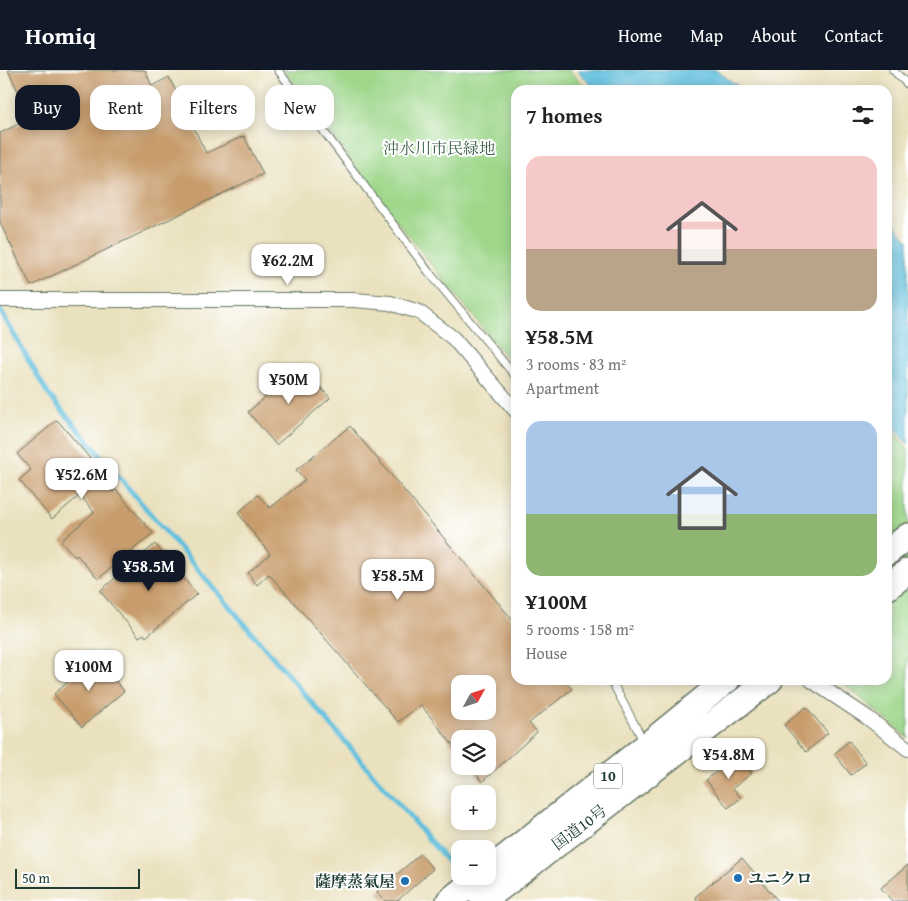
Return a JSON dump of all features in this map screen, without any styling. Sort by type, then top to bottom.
[{"type":"highway","points":[[892,549],[908,536]]},
{"type":"highway","points":[[892,584],[908,572]]},
{"type":"highway","name":"国道10号","points":[[483,901],[653,756],[722,685]]},
{"type":"highway","name":"国道10号","points":[[496,865],[653,756],[762,685]]},
{"type":"highway","points":[[449,901],[469,885]]},
{"type":"street","points":[[2,300],[354,300],[390,303],[419,312],[453,338],[511,405]]},
{"type":"street","points":[[818,685],[868,718],[908,750]]},
{"type":"lane","points":[[278,70],[428,270],[511,371]]},
{"type":"lane","points":[[893,70],[908,85]]},
{"type":"lane","points":[[614,685],[653,756]]},
{"type":"green space","name":"沖水川市民緑地","points":[[284,70],[569,70],[583,85],[511,85],[511,363],[388,210],[329,130],[334,130],[334,85],[295,85]]},
{"type":"green space","points":[[892,430],[908,449],[908,738],[846,685],[892,685]]},
{"type":"water","points":[[577,70],[716,70],[736,85],[591,85]]},
{"type":"water","points":[[892,222],[908,240],[908,444],[892,424]]},
{"type":"building","points":[[8,70],[145,70],[152,85],[90,85],[90,130],[161,130],[161,85],[154,85],[169,77],[173,85],[171,85],[171,130],[195,130],[206,153],[244,136],[263,174],[31,286],[0,223],[0,133],[15,126],[15,130],[80,130],[80,85],[15,85]]},
{"type":"building","points":[[302,366],[330,398],[276,445],[248,412]]},
{"type":"building","points":[[57,420],[107,478],[103,481],[113,492],[116,490],[153,533],[98,579],[77,555],[75,557],[61,541],[94,512],[80,495],[52,519],[19,480],[31,470],[17,454]]},
{"type":"building","points":[[350,426],[511,618],[511,685],[568,685],[572,689],[529,723],[537,732],[496,769],[496,730],[451,730],[451,743],[421,705],[398,722],[269,574],[257,585],[248,573],[270,554],[238,513],[258,495],[270,508],[305,480],[296,470]]},
{"type":"building","points":[[155,544],[197,594],[146,637],[144,634],[139,637],[100,591]]},
{"type":"building","points":[[96,658],[124,691],[82,727],[54,694]]},
{"type":"building","points":[[806,707],[828,733],[806,752],[784,725]]},
{"type":"building","points":[[849,741],[866,763],[851,775],[834,754]]},
{"type":"building","points":[[738,755],[752,773],[733,788],[741,798],[728,808],[706,780]]},
{"type":"building","points":[[477,775],[490,775],[482,782]]},
{"type":"building","name":"薩摩蒸氣屋","points":[[420,854],[433,869],[397,901],[385,901],[377,892]]},
{"type":"building","name":"ユニクロ","points":[[742,858],[778,901],[698,901],[695,897]]},
{"type":"building","points":[[908,865],[908,901],[892,901],[881,888]]},
{"type":"waterway","points":[[0,310],[48,394],[451,865]]},
{"type":"place","name":"ユニクロ","points":[[738,878]]},
{"type":"place","name":"薩摩蒸氣屋","points":[[405,881]]}]
